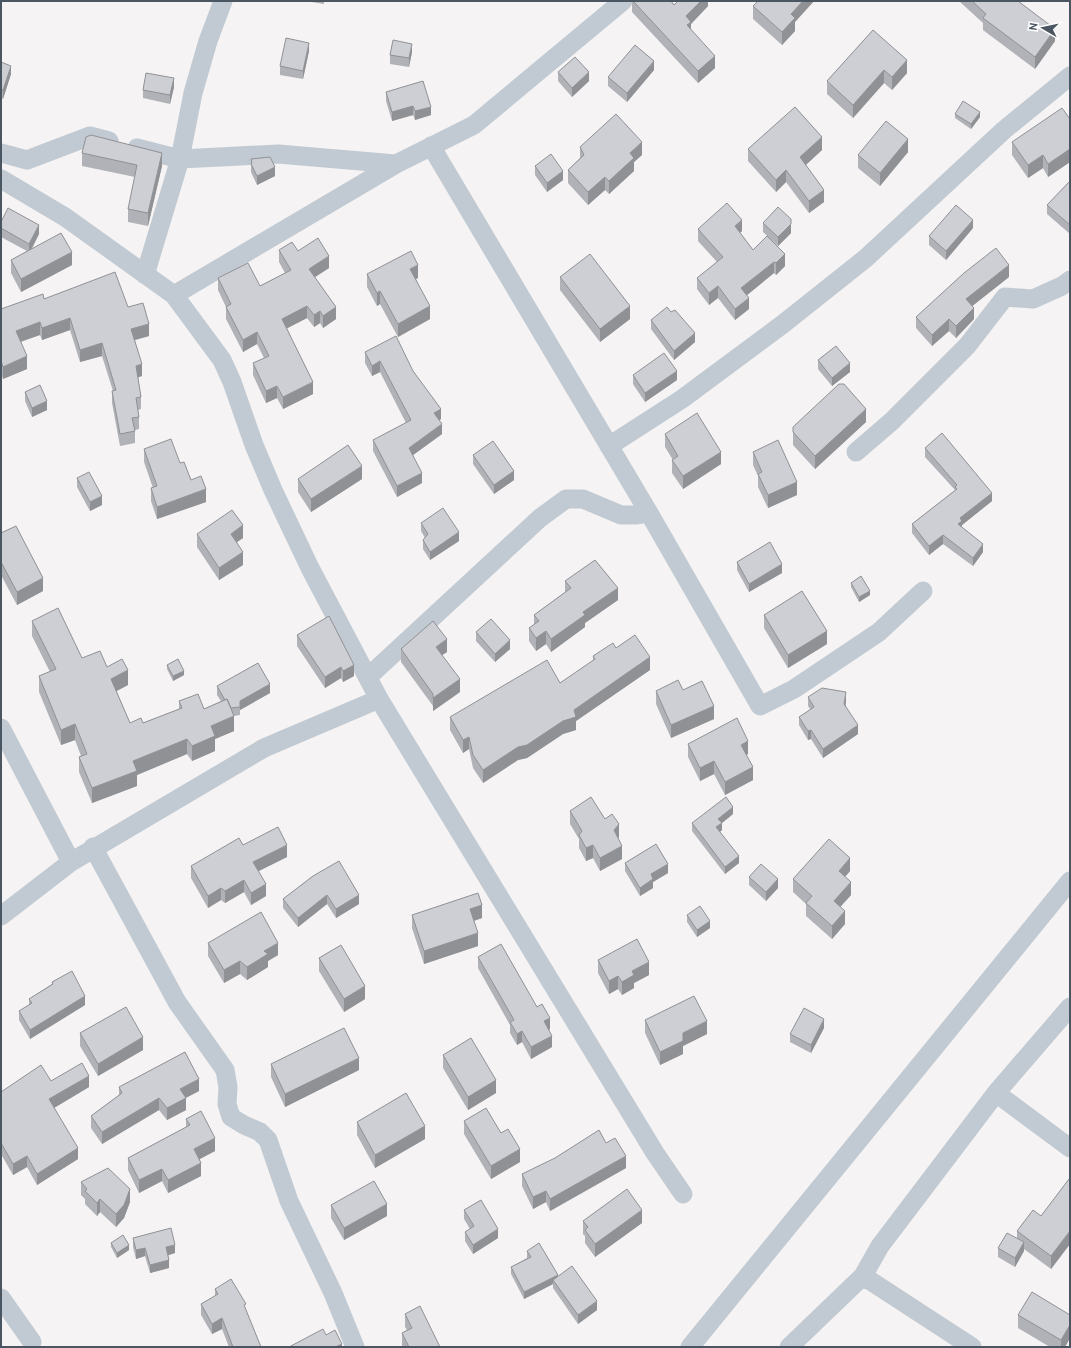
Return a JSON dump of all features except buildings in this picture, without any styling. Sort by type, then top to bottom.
[{"type":"street","points":[[145,274],[180,159],[193,92],[208,41],[223,1]]},
{"type":"street","points":[[174,295],[396,164],[474,124],[623,1]]},
{"type":"street","points":[[609,446],[682,399],[783,324],[866,258],[1004,130],[1070,76]]},
{"type":"street","points":[[1,153],[27,160],[90,136],[180,159],[278,154],[396,164]]},
{"type":"street","points":[[431,146],[609,446],[760,706],[794,689],[880,632],[923,591]]},
{"type":"street","points":[[1,179],[65,217],[174,295],[222,360],[232,382],[254,445],[273,490],[310,568],[379,699],[655,1153],[683,1194]]},
{"type":"street","points":[[856,452],[892,421],[967,346],[1005,297],[1033,299],[1062,286],[1070,280]]},
{"type":"street","points":[[368,677],[540,518],[566,499],[583,499],[621,515],[648,513]]},
{"type":"street","points":[[1,916],[70,862],[93,847],[264,748],[379,699]]},
{"type":"street","points":[[1,728],[70,862]]},
{"type":"street","points":[[93,847],[177,1002],[225,1070],[228,1088],[227,1104],[231,1117],[260,1132],[268,1140],[289,1201],[333,1293],[355,1347]]},
{"type":"street","points":[[690,1347],[1067,892]]},
{"type":"street","points":[[789,1347],[863,1276],[880,1246],[996,1093],[1070,1007]]},
{"type":"street","points":[[996,1093],[1070,1148]]},
{"type":"street","points":[[863,1276],[972,1347]]},
{"type":"street","points":[[1,1298],[32,1342]]}]
